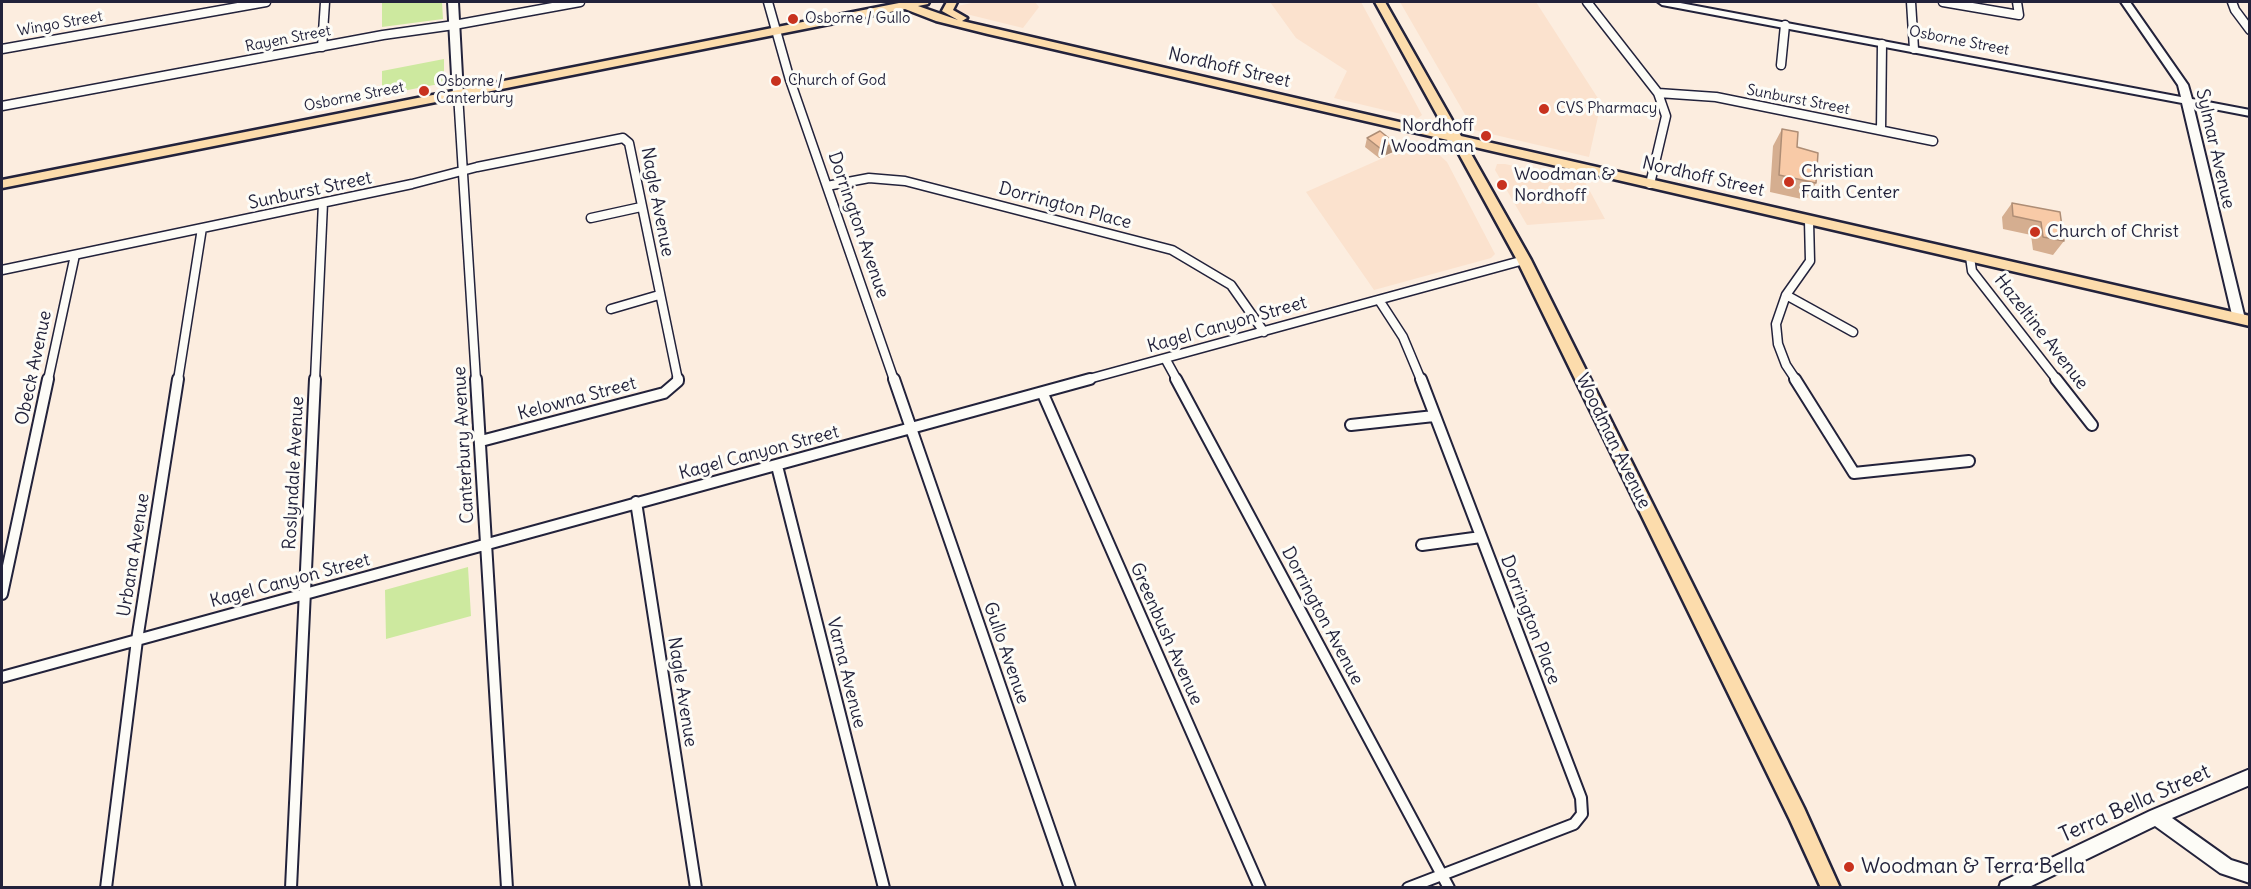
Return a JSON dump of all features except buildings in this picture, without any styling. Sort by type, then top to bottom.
[{"type":"main road","name":"Osborne Street","points":[[2,184],[924,2]]},
{"type":"main road","points":[[952,2],[947,9],[950,14],[969,20],[980,29]]},
{"type":"main road","name":"Woodman Avenue","points":[[1380,2],[1524,260],[1797,814],[1831,888]]},
{"type":"main road","name":"Nordhoff Street","points":[[904,5],[940,19],[980,29],[2244,320]]},
{"type":"street","name":"Wingo Street","points":[[2,49],[266,2]]},
{"type":"street","points":[[322,47],[325,2]]},
{"type":"street","name":"Canterbury Avenue","points":[[453,2],[507,888]]},
{"type":"street","name":"Rayen Street","points":[[2,106],[454,25],[560,3],[580,2]]},
{"type":"street","points":[[768,2],[775,31]]},
{"type":"street","points":[[1587,2],[1658,93],[1666,116],[1650,184]]},
{"type":"street","name":"Osborne Street","points":[[1662,2],[1698,5],[1882,44],[2250,113]]},
{"type":"street","points":[[1911,2],[1914,49]]},
{"type":"street","points":[[1943,2],[2019,15],[2017,2]]},
{"type":"street","name":"Sylmar Avenue","points":[[2126,2],[2176,74],[2187,101],[2244,320]]},
{"type":"street","points":[[2232,2],[2235,10],[2250,30]]},
{"type":"street","points":[[1781,65],[1785,25]]},
{"type":"street","name":"Dorrington Avenue","points":[[775,31],[911,429]]},
{"type":"street","points":[[1881,130],[1882,44]]},
{"type":"street","name":"Sunburst Street","points":[[1658,93],[1716,97],[1933,141]]},
{"type":"street","name":"Sunburst Street","points":[[2,270],[623,138]]},
{"type":"street","name":"Nagle Avenue","points":[[623,138],[629,143],[678,381]]},
{"type":"street","name":"Dorrington Place","points":[[827,186],[869,178],[905,181],[1172,250],[1231,285],[1264,332]]},
{"type":"street","name":"Roslyndale Avenue","points":[[291,888],[323,203]]},
{"type":"street","points":[[591,218],[641,207]]},
{"type":"street","points":[[1809,220],[1809,261],[1786,296],[1776,324],[1778,344],[1786,365],[1854,473],[1969,461]]},
{"type":"street","name":"Urbana Avenue","points":[[106,888],[137,640],[202,228]]},
{"type":"street","name":"Obeck Avenue","points":[[2,594],[75,255]]},
{"type":"street","name":"Hazeltine Avenue","points":[[1970,257],[1972,271],[2092,425]]},
{"type":"street","name":"Kagel Canyon Street","points":[[2,677],[636,502],[1043,394],[1524,260]]},
{"type":"street","points":[[611,309],[659,295]]},
{"type":"street","points":[[1786,296],[1853,332]]},
{"type":"street","name":"Dorrington Place","points":[[1379,300],[1410,353],[1581,798],[1582,814],[1574,824],[1408,888]]},
{"type":"street","name":"Dorrington Avenue","points":[[1166,360],[1449,888]]},
{"type":"street","name":"Kelowna Street","points":[[481,441],[664,393],[678,381]]},
{"type":"street","name":"Greenbush Avenue","points":[[1043,394],[1260,888]]},
{"type":"street","points":[[1351,425],[1434,416]]},
{"type":"street","name":"Gullo Avenue","points":[[911,429],[1070,888]]},
{"type":"street","name":"Varna Avenue","points":[[777,466],[884,888]]},
{"type":"street","name":"Nagle Avenue","points":[[636,502],[696,888]]},
{"type":"street","points":[[1422,545],[1481,537]]},
{"type":"street","name":"Terra Bella Street","points":[[2007,888],[2156,817],[2250,777]]},
{"type":"street","points":[[2156,817],[2226,867],[2250,875]]},
{"type":"shaded area","points":[[977,2],[1035,2],[1039,7],[1023,28],[958,12],[955,9],[957,6]]},
{"type":"shaded area","points":[[1270,2],[1361,2],[1422,115],[1418,118],[1334,98],[1347,71],[1296,38]]},
{"type":"shaded area","points":[[1400,2],[1536,2],[1601,103],[1589,157],[1474,130]]},
{"type":"shaded area","points":[[1417,143],[1434,150],[1447,162],[1495,254],[1491,258],[1374,290],[1306,192]]},
{"type":"shaded area","points":[[1497,164],[1585,182],[1605,219],[1527,225],[1495,170]]},
{"type":"green space","points":[[382,2],[442,2],[443,19],[382,27]]},
{"type":"green space","points":[[444,59],[444,83],[382,95],[382,71]]},
{"type":"green space","points":[[468,567],[471,616],[386,639],[385,590]]},
{"type":"place","name":"Osborne / Gullo","points":[[793,19]]},
{"type":"place","name":"Church of God","points":[[776,81]]},
{"type":"place","name":"Osborne / Canterbury","points":[[424,91]]},
{"type":"place","name":"CVS Pharmacy","points":[[1544,109]]},
{"type":"place","name":"Nordhoff / Woodman","points":[[1486,136]]},
{"type":"place","name":"Christian Faith Center","points":[[1789,182]]},
{"type":"place","name":"Woodman & Nordhoff","points":[[1502,185]]},
{"type":"place","name":"Church of Christ","points":[[2035,232]]},
{"type":"place","name":"Woodman & Terra Bella","points":[[1849,867]]}]
